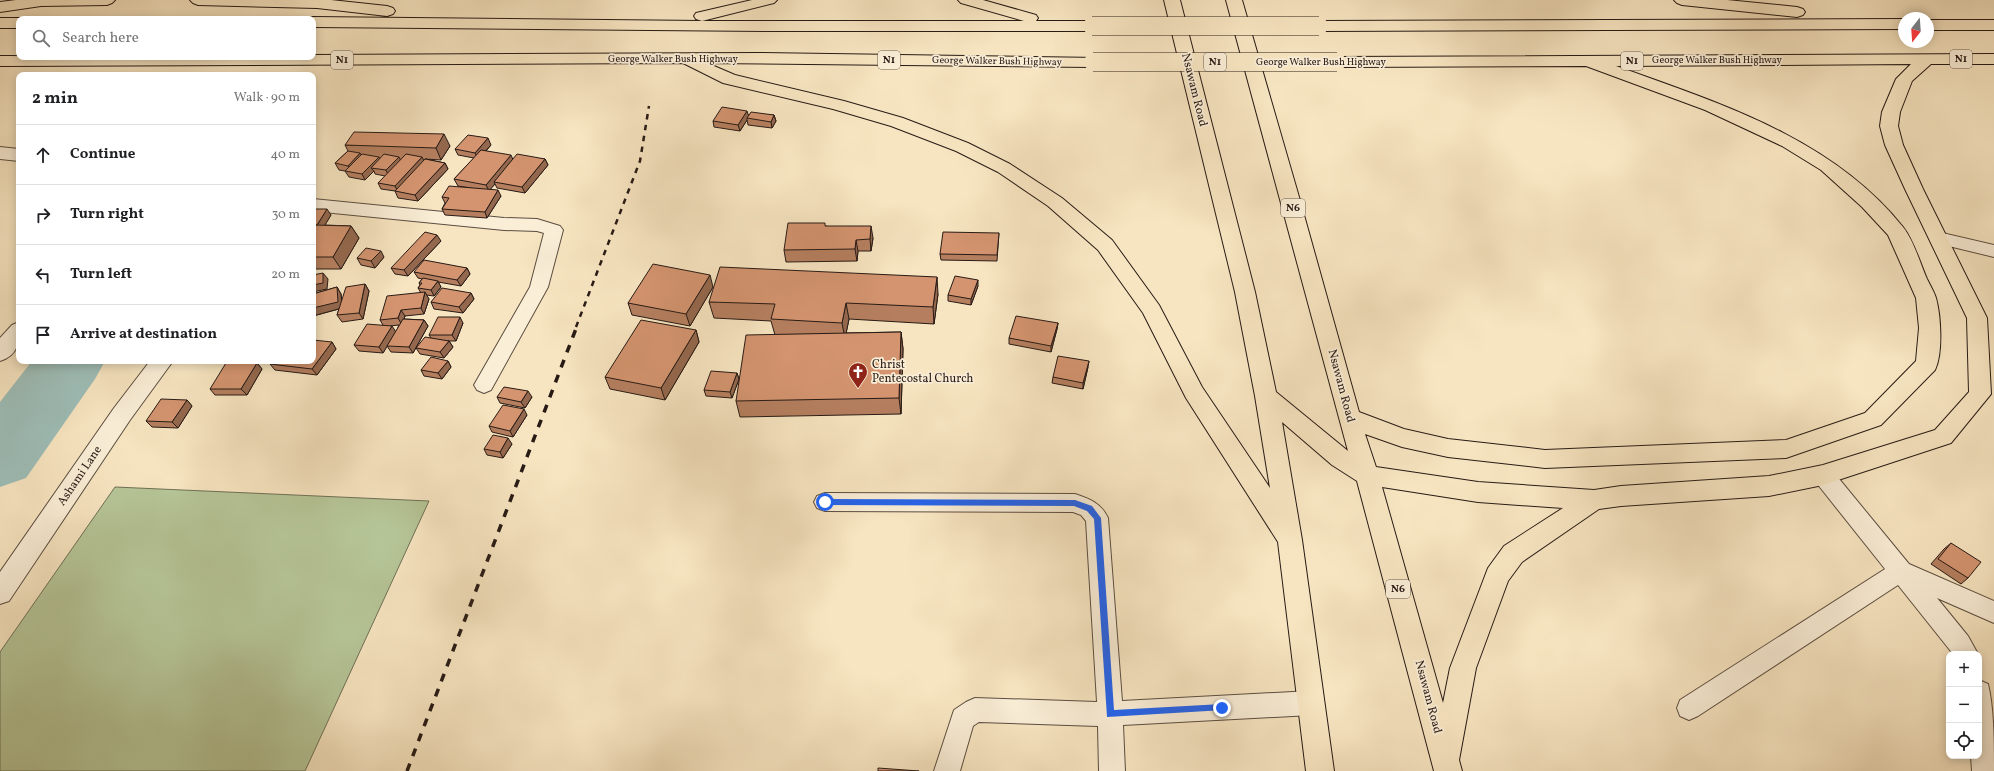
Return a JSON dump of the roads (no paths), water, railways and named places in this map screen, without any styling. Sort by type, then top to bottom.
[{"type":"highway","points":[[0,7],[42,1],[107,0]]},
{"type":"highway","points":[[198,0],[356,6],[391,12],[421,22]]},
{"type":"highway","points":[[658,24],[745,7],[769,0]]},
{"type":"highway","points":[[966,0],[1058,26]]},
{"type":"highway","name":"Nsawam Road","points":[[1172,0],[1245,292],[1266,396],[1290,540],[1320,771]]},
{"type":"highway","name":"Nsawam Road","points":[[1234,0],[1292,204],[1349,418],[1367,475],[1447,766]]},
{"type":"highway","points":[[1682,0],[1898,24]]},
{"type":"highway","points":[[316,22],[766,26],[1898,24]]},
{"type":"highway","points":[[0,23],[16,23]]},
{"type":"highway","points":[[1934,24],[1994,25]]},
{"type":"highway","name":"George Walker Bush Highway","points":[[0,61],[684,60],[757,58],[1093,62],[1337,62],[1994,59]]},
{"type":"highway","points":[[1266,396],[1340,458],[1367,475],[1478,492],[1594,500],[1621,496],[1769,486],[1823,475],[1943,437],[1980,394],[1977,318],[1894,145],[1889,126],[1891,112],[1904,79],[1927,59]]},
{"type":"highway","points":[[684,60],[729,79],[838,105],[897,122],[962,147],[1004,168],[1055,202],[1105,245],[1152,310],[1194,392],[1290,540]]},
{"type":"highway","points":[[1349,418],[1402,438],[1448,448],[1545,459],[1786,449],[1873,419],[1927,364],[1930,328],[1926,298],[1896,232],[1869,203],[1827,166],[1788,142],[1711,106],[1588,61]]},
{"type":"highway","points":[[1447,766],[1463,668],[1497,576],[1513,554],[1594,500]]},
{"type":"street","points":[[0,153],[16,154]]},
{"type":"street","points":[[0,353],[16,334]]},
{"type":"street","name":"Ashami Lane","points":[[0,593],[122,414],[160,364]]},
{"type":"lane","points":[[316,205],[504,224],[537,225],[554,230],[539,287],[484,385]]},
{"type":"lane","points":[[1938,238],[1994,251]]},
{"type":"lane","points":[[1823,475],[1964,651]]},
{"type":"lane","points":[[825,502],[1075,503],[1089,509],[1097,518],[1110,714],[1112,771]]},
{"type":"lane","points":[[1901,571],[1994,612]]},
{"type":"lane","points":[[1689,708],[1901,571]]},
{"type":"lane","points":[[947,771],[963,719],[975,710],[1110,714],[1311,703]]},
{"type":"lane","points":[[1981,723],[1985,771]]},
{"type":"waterway","points":[[0,457],[69,364]]},
{"type":"railway","points":[[576,327],[640,161],[649,106]]},
{"type":"railway","points":[[407,771],[577,326]]},
{"type":"place","name":"Christ Pentecostal Church","points":[[858,389]]}]
